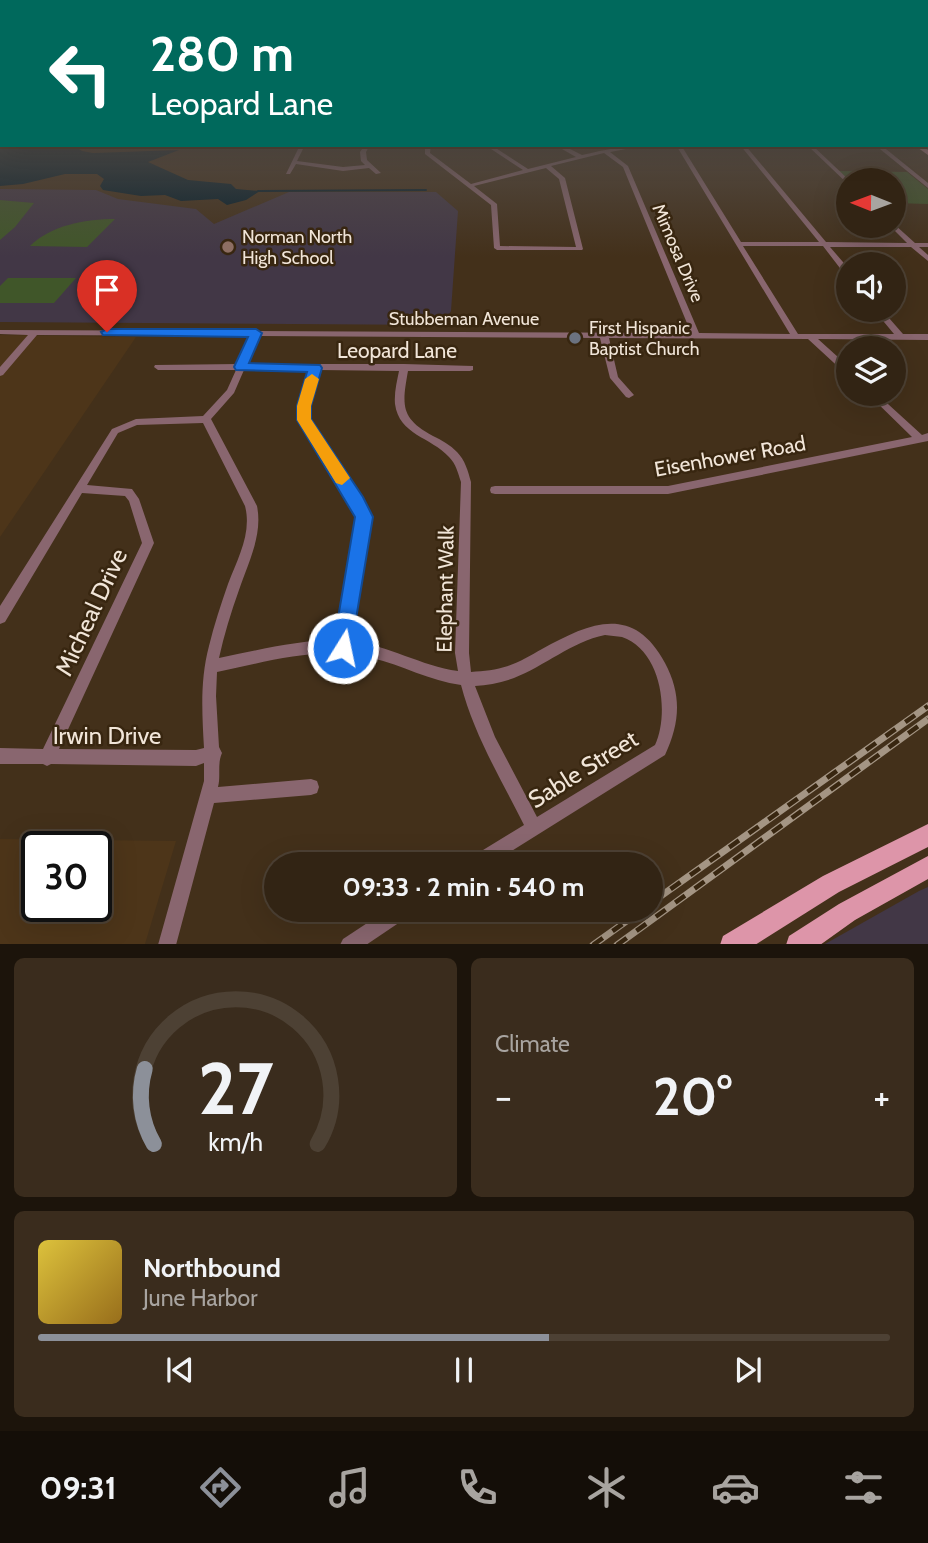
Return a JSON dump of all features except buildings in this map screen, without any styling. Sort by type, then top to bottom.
[{"type":"main road","points":[[732,944],[831,884],[928,835]]},
{"type":"main road","points":[[798,944],[847,912],[928,867]]},
{"type":"street","points":[[288,173],[290,169]]},
{"type":"street","points":[[373,169],[378,173]]},
{"type":"street","points":[[450,169],[495,205],[497,248],[580,249],[562,178],[551,169]]},
{"type":"street","points":[[472,185],[535,169]]},
{"type":"street","name":"Mimosa Drive","points":[[626,169],[696,336]]},
{"type":"street","points":[[693,169],[795,336]]},
{"type":"street","points":[[762,169],[836,258]]},
{"type":"street","points":[[907,169],[928,186]]},
{"type":"street","points":[[906,238],[928,260]]},
{"type":"street","points":[[738,244],[928,245]]},
{"type":"street","points":[[888,322],[900,336]]},
{"type":"street","name":"Stubbeman Avenue","points":[[0,332],[836,337]]},
{"type":"street","points":[[0,373],[36,332]]},
{"type":"street","points":[[0,618],[112,435],[120,428],[136,422],[206,419],[227,397],[256,333]]},
{"type":"street","points":[[604,336],[614,378],[629,395]]},
{"type":"street","points":[[810,337],[836,360]]},
{"type":"street","name":"Stubbeman Avenue","points":[[906,337],[928,337]]},
{"type":"street","name":"Leopard Lane","points":[[158,366],[470,368]]},
{"type":"street","name":"Elephant Walk","points":[[404,367],[399,402],[402,417],[413,428],[451,450],[461,461],[465,474],[462,653],[464,679],[476,710],[534,828]]},
{"type":"street","points":[[315,368],[304,406],[304,420],[364,517],[343,648]]},
{"type":"street","points":[[886,406],[924,438]]},
{"type":"street","points":[[167,944],[208,796],[214,753],[209,702],[211,667],[218,637],[252,534],[254,519],[251,506],[206,419]]},
{"type":"street","name":"Eisenhower Road","points":[[495,490],[668,490],[924,438]]},
{"type":"street","name":"Micheal Drive","points":[[47,758],[148,543],[134,499],[128,492],[80,489]]},
{"type":"street","name":"Sable Street","points":[[211,667],[283,651],[343,648],[374,653],[432,674],[464,679],[501,677],[584,636],[606,629],[624,631],[639,639],[660,669],[670,722],[660,750],[495,852]]},
{"type":"street","name":"Irwin Drive","points":[[0,757],[196,758],[214,753]]},
{"type":"street","points":[[208,796],[311,787]]},
{"type":"street","points":[[349,944],[384,922]]},
{"type":"shaded area","name":"Norman North High School","points":[[0,189],[96,190],[118,199],[196,209],[214,224],[289,192],[436,192],[458,211],[451,311],[443,325],[0,322]]},
{"type":"shaded area","points":[[0,335],[136,337],[0,537]]},
{"type":"shaded area","points":[[0,839],[21,839],[21,922],[112,922],[112,840],[176,841],[145,944],[0,944]]},
{"type":"shaded area","points":[[928,887],[928,944],[825,944],[919,891]]},
{"type":"green space","points":[[906,172],[928,189],[928,204],[906,203]]},
{"type":"green space","points":[[0,200],[34,203],[15,227],[0,240]]},
{"type":"green space","points":[[115,219],[87,247],[30,246],[58,228],[92,220]]},
{"type":"green space","points":[[8,278],[76,278],[54,303],[0,303],[0,286]]},
{"type":"water","points":[[0,169],[164,169],[188,180],[231,184],[236,189],[260,191],[246,200],[227,205],[218,199],[181,201],[165,195],[141,196],[103,190],[100,186],[104,179],[97,174],[65,174],[23,184],[0,186]]},
{"type":"waterway","points":[[258,191],[426,190]]},
{"type":"railway","points":[[663,894],[928,706]]},
{"type":"railway","points":[[618,944],[928,719]]},
{"type":"railway","points":[[594,944],[625,922]]},
{"type":"slow traffic","points":[[312,379],[304,406],[304,420],[342,478]]},
{"type":"place","name":"Norman North High School","points":[[228,247]]},
{"type":"place","name":"First Hispanic Baptist Church","points":[[575,338]]},
{"type":"route","points":[[107,332],[256,333],[241,367],[315,368],[304,406],[304,420],[364,517],[343,648]]}]
